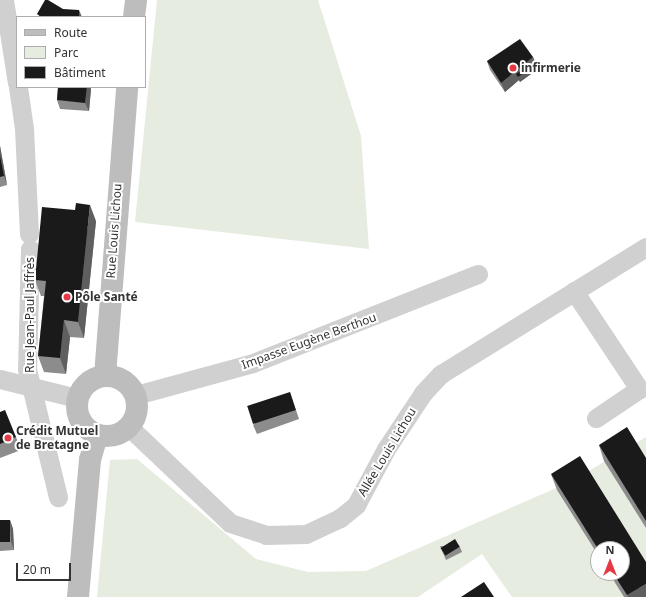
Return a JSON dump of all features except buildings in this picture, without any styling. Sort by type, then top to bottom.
[{"type":"main road","points":[[134,16],[136,0]]},
{"type":"main road","name":"Rue Louis Lichou","points":[[105,376],[127,88]]},
{"type":"main road","points":[[105,376],[120,378],[136,396],[137,412],[129,427],[120,434],[97,435],[78,416],[77,398],[86,384],[105,376]]},
{"type":"main road","points":[[78,597],[90,460],[97,435]]},
{"type":"street","points":[[4,0],[16,77]]},
{"type":"street","name":"Rue Jean-Paul Jaffrès","points":[[18,88],[24,128],[30,242],[27,369],[41,437],[58,497]]},
{"type":"street","name":"Allée Louis Lichou","points":[[129,427],[230,523],[266,535],[306,534],[340,518],[356,505],[386,449],[423,393],[441,374],[646,247]]},
{"type":"street","name":"Impasse Eugène Berthou","points":[[136,396],[253,363],[478,274]]},
{"type":"street","points":[[574,291],[639,389],[596,418]]},
{"type":"street","points":[[0,378],[77,398]]},
{"type":"green space","points":[[157,0],[318,0],[361,136],[369,249],[135,222]]},
{"type":"green space","points":[[646,437],[646,597],[512,597],[482,554],[418,597],[97,597],[110,460],[137,459],[256,559],[308,572],[366,571],[570,482]]},
{"type":"place","name":"infirmerie","points":[[513,68]]},
{"type":"place","name":"Pôle Santé","points":[[67,297]]},
{"type":"place","name":"Crédit Mutuel de Bretagne","points":[[8,438]]}]
